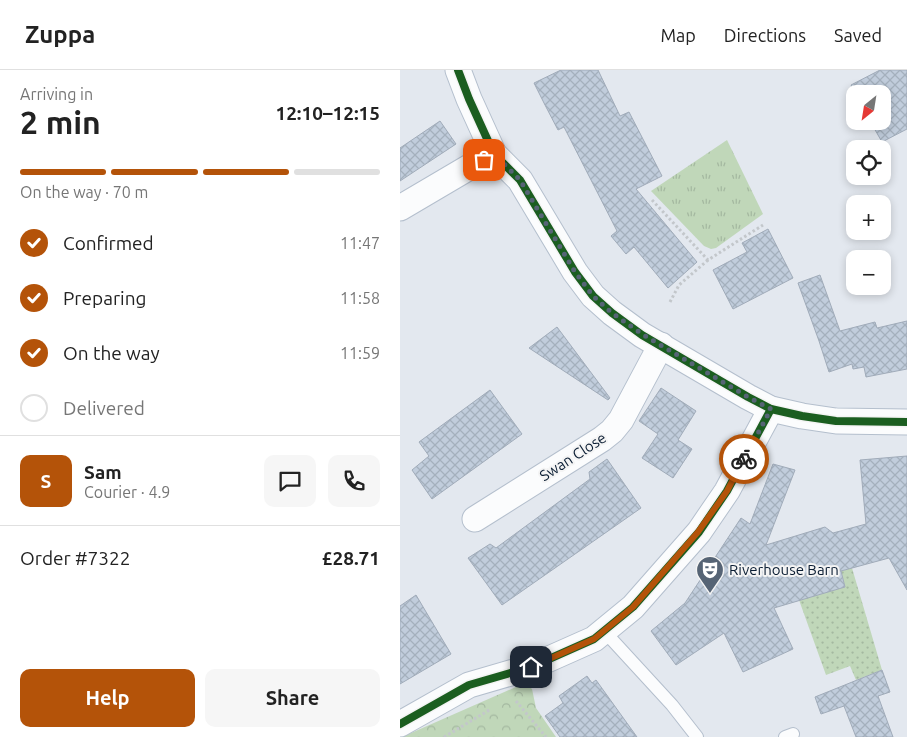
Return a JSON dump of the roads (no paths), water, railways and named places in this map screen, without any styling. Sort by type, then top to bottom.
[{"type":"street","points":[[458,70],[494,154],[520,180],[575,272],[593,296],[612,313],[642,334],[771,409],[836,421],[907,422]]},
{"type":"street","points":[[400,208],[494,154]]},
{"type":"street","name":"Swan Close","points":[[475,520],[608,434],[620,420],[661,345]]},
{"type":"street","points":[[400,724],[469,685],[531,667],[594,639],[633,607],[698,532],[727,491],[771,409]]},
{"type":"lane","points":[[604,631],[672,705],[697,737]]},
{"type":"place","name":"Riverhouse Barn","points":[[710,594]]}]
